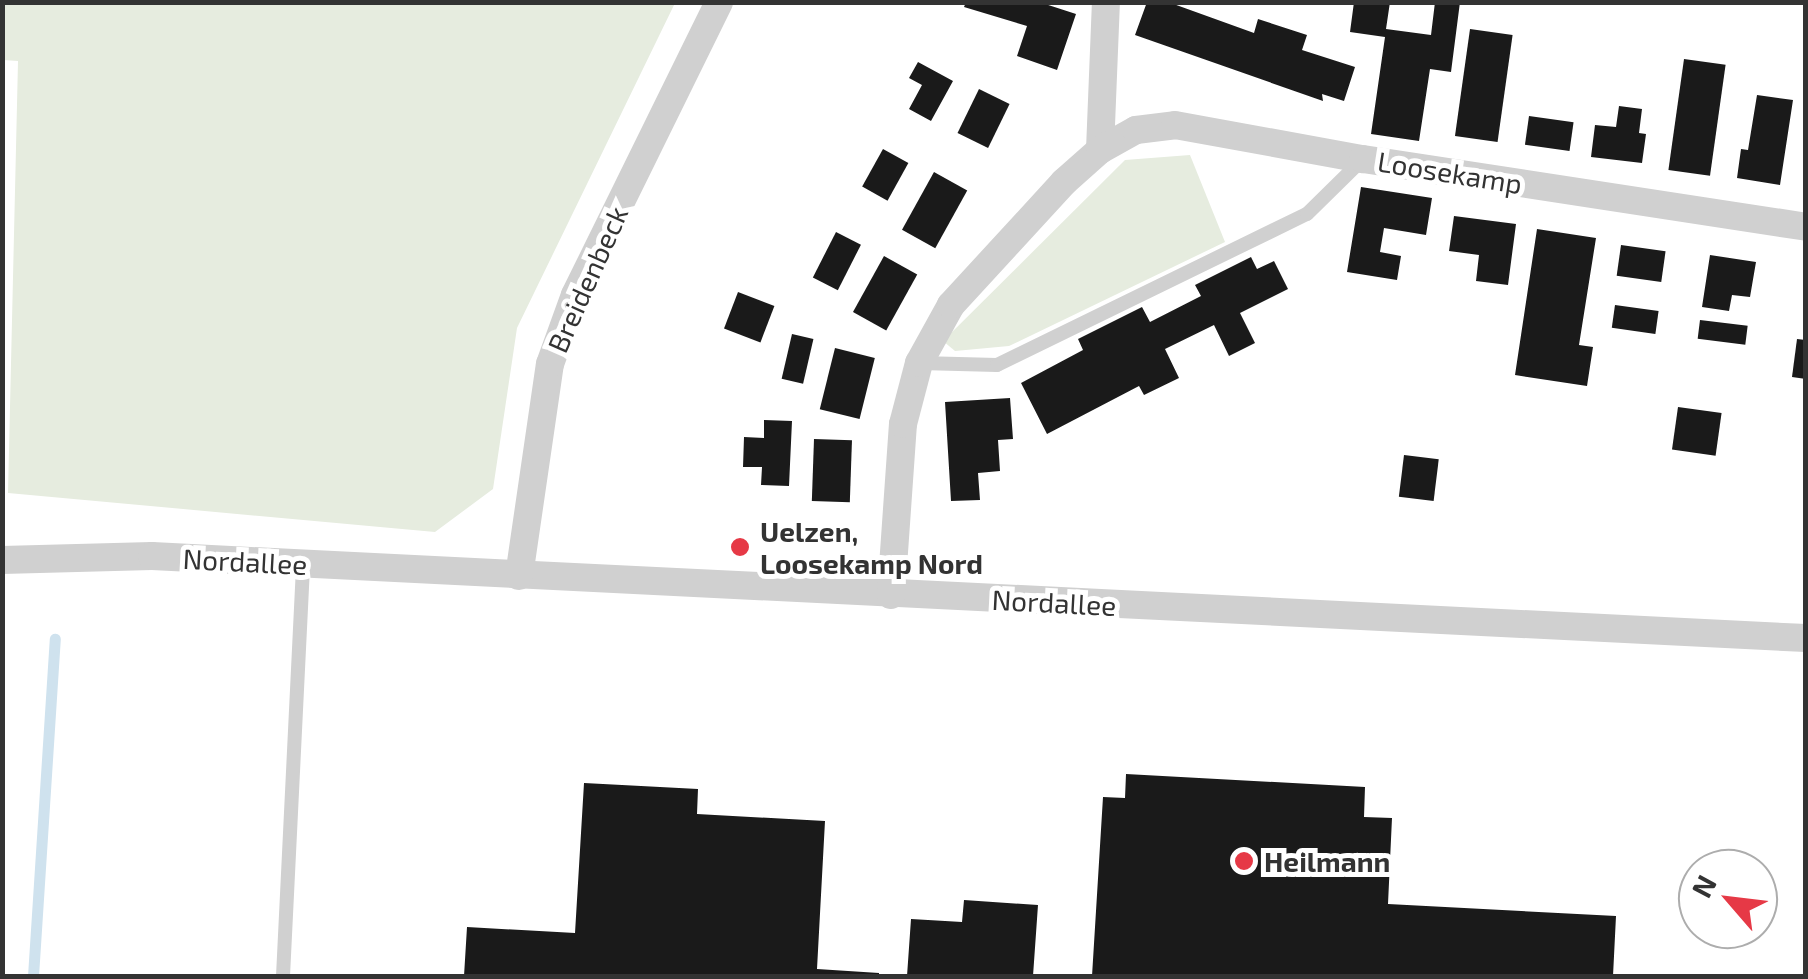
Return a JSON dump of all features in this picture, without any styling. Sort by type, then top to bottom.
[{"type":"street","name":"Breidenbeck","points":[[519,576],[550,364],[575,295],[719,2]]},
{"type":"street","points":[[1100,150],[1106,2]]},
{"type":"street","name":"Loosekamp","points":[[891,595],[903,424],[919,363],[952,305],[1064,182],[1100,150],[1136,130],[1175,125],[1364,159],[1806,227]]},
{"type":"street","name":"Nordallee","points":[[2,560],[152,556],[1806,638]]},
{"type":"lane","points":[[919,363],[997,365],[1306,214],[1364,159]]},
{"type":"lane","points":[[284,976],[303,564]]},
{"type":"shaded area","points":[[3,2],[675,3],[517,328],[493,489],[435,532],[8,493],[18,61],[3,60]]},
{"type":"shaded area","points":[[1190,155],[1225,242],[1009,346],[955,351],[943,341],[1125,160]]},
{"type":"building","points":[[966,2],[1039,2],[1076,14],[1057,70],[1017,56],[1027,26],[964,7]]},
{"type":"building","points":[[1147,2],[1168,2],[1254,33],[1258,19],[1307,35],[1302,50],[1355,67],[1344,101],[1322,94],[1323,101],[1135,35]]},
{"type":"building","points":[[1354,2],[1390,2],[1386,29],[1431,35],[1435,2],[1460,2],[1451,72],[1430,69],[1419,141],[1371,134],[1385,37],[1350,32]]},
{"type":"building","points":[[1470,29],[1513,35],[1498,142],[1455,136]]},
{"type":"building","points":[[1684,59],[1726,65],[1710,176],[1668,170]]},
{"type":"building","points":[[918,62],[953,81],[931,121],[909,109],[922,85],[909,78]]},
{"type":"building","points":[[979,89],[1010,104],[988,148],[958,133]]},
{"type":"building","points":[[1757,95],[1793,100],[1780,185],[1737,178],[1741,149],[1748,150]]},
{"type":"building","points":[[1619,106],[1642,109],[1639,133],[1646,134],[1642,163],[1591,157],[1595,125],[1616,127]]},
{"type":"building","points":[[1529,116],[1574,122],[1570,151],[1525,145]]},
{"type":"building","points":[[883,149],[908,163],[888,201],[862,187]]},
{"type":"building","points":[[934,172],[967,190],[935,248],[902,230]]},
{"type":"building","points":[[1361,187],[1432,198],[1426,235],[1384,228],[1380,252],[1401,256],[1397,280],[1347,272]]},
{"type":"building","points":[[1454,216],[1516,224],[1508,285],[1476,281],[1479,255],[1449,251]]},
{"type":"building","points":[[1537,229],[1596,238],[1579,345],[1593,347],[1587,386],[1515,375]]},
{"type":"building","points":[[836,232],[861,245],[838,290],[813,277]]},
{"type":"building","points":[[1621,245],[1666,251],[1661,282],[1617,276]]},
{"type":"building","points":[[1710,255],[1756,262],[1750,297],[1732,295],[1729,311],[1702,307]]},
{"type":"building","points":[[884,256],[917,274],[886,330],[853,312]]},
{"type":"building","points":[[1251,257],[1257,269],[1274,261],[1288,289],[1240,313],[1255,343],[1229,356],[1214,325],[1165,349],[1179,378],[1144,395],[1139,386],[1047,434],[1021,383],[1083,350],[1078,339],[1142,307],[1150,322],[1201,296],[1195,285]]},
{"type":"building","points":[[738,292],[774,306],[760,342],[724,328]]},
{"type":"building","points":[[1615,305],[1659,311],[1655,334],[1612,328]]},
{"type":"building","points":[[1700,320],[1748,326],[1745,345],[1698,339]]},
{"type":"building","points":[[792,334],[813,339],[803,384],[782,379]]},
{"type":"building","points":[[1797,339],[1806,340],[1806,379],[1792,377]]},
{"type":"building","points":[[835,348],[875,358],[860,419],[820,409]]},
{"type":"building","points":[[1010,398],[1013,439],[998,440],[1000,471],[978,473],[980,500],[951,501],[945,402]]},
{"type":"building","points":[[1678,407],[1722,413],[1716,456],[1672,450]]},
{"type":"building","points":[[764,420],[792,421],[789,486],[761,485],[762,467],[743,467],[744,437],[764,438]]},
{"type":"building","points":[[814,439],[852,440],[850,502],[812,501]]},
{"type":"building","points":[[1404,455],[1439,459],[1434,501],[1399,497]]},
{"type":"building","name":"Heilmann","points":[[1126,774],[1365,787],[1364,817],[1392,818],[1388,904],[1616,916],[1613,976],[1092,976],[1103,797],[1125,798]]},
{"type":"building","points":[[584,783],[698,789],[697,814],[825,821],[817,969],[879,976],[464,976],[467,927],[575,933]]},
{"type":"building","points":[[964,900],[1038,905],[1033,976],[907,976],[911,919],[962,922]]},
{"type":"waterway","points":[[33,976],[55,639]]},
{"type":"place","name":"Uelzen, Loosekamp Nord","points":[[740,547]]},
{"type":"place","name":"Heilmann","points":[[1244,861]]}]
